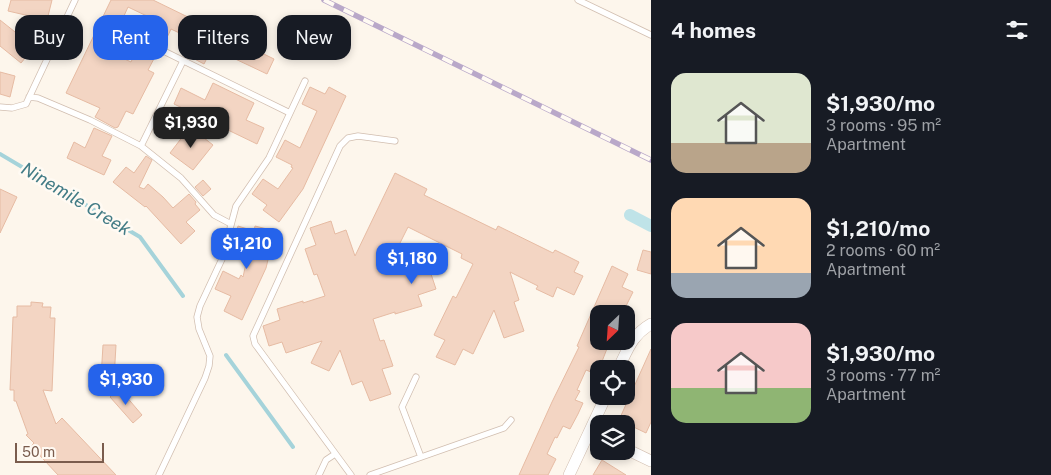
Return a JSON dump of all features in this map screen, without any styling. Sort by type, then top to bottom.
[{"type":"street","points":[[623,360],[639,330],[651,324]]},
{"type":"street","points":[[569,475],[590,441]]},
{"type":"street","points":[[635,453],[651,461]]},
{"type":"lane","points":[[0,107],[12,108],[26,104],[75,0]]},
{"type":"lane","points":[[578,0],[651,35]]},
{"type":"lane","points":[[168,54],[290,113]]},
{"type":"lane","points":[[141,146],[183,61]]},
{"type":"lane","points":[[160,475],[209,366],[210,356],[199,330],[197,317],[200,306],[222,260],[236,206],[269,158],[305,81]]},
{"type":"lane","points":[[30,97],[38,98],[90,120],[141,146],[181,178],[214,215],[231,224]]},
{"type":"lane","points":[[351,475],[254,344],[253,336],[255,328],[340,146],[348,138],[358,136],[395,142]]},
{"type":"lane","points":[[416,378],[402,407],[421,457]]},
{"type":"lane","points":[[370,475],[504,428],[511,420]]},
{"type":"lane","points":[[318,475],[326,460],[335,454]]},
{"type":"building","points":[[11,0],[52,0],[48,15],[25,15],[8,11]]},
{"type":"building","points":[[111,0],[153,0],[184,15],[178,15],[178,32],[171,29],[168,35],[168,15],[145,15],[128,7],[124,15],[104,15]]},
{"type":"building","points":[[0,20],[15,32],[15,58],[0,46]]},
{"type":"building","points":[[93,37],[93,60],[127,60],[131,62],[132,60],[153,60],[148,70],[154,73],[133,114],[126,111],[118,127],[115,128],[95,117],[100,108],[66,93]]},
{"type":"building","points":[[267,56],[274,59],[267,74],[237,60],[267,60]]},
{"type":"building","points":[[196,60],[206,60],[204,64]]},
{"type":"building","points":[[0,72],[15,76],[10,97],[0,94]]},
{"type":"building","points":[[213,83],[254,103],[246,120],[264,128],[257,144],[174,104],[181,88],[205,100]]},
{"type":"building","points":[[310,87],[325,94],[329,87],[346,96],[303,189],[279,222],[263,210],[267,205],[252,194],[263,179],[278,189],[293,168],[291,167],[292,165],[276,157],[285,140],[300,148],[317,111],[302,104]]},
{"type":"building","points":[[190,127],[213,145],[193,170],[170,153]]},
{"type":"building","points":[[94,128],[112,136],[102,156],[111,160],[104,175],[67,158],[74,142],[85,148]]},
{"type":"building","points":[[146,156],[152,160],[139,187],[144,189],[148,184],[173,208],[189,194],[200,210],[186,222],[195,231],[181,244],[146,206],[113,182],[126,167],[134,173]]},
{"type":"building","points":[[395,173],[427,189],[424,195],[496,230],[498,226],[553,253],[555,250],[579,262],[574,272],[583,276],[574,295],[557,287],[553,297],[536,289],[538,286],[510,272],[519,300],[514,302],[524,331],[504,338],[494,310],[473,354],[463,349],[455,365],[436,357],[445,340],[434,335],[453,296],[456,298],[473,264],[461,258],[462,254],[408,227],[386,271],[412,263],[416,273],[429,268],[436,289],[418,295],[422,306],[373,319],[380,341],[384,340],[393,366],[382,369],[391,394],[370,401],[362,381],[352,385],[340,350],[329,371],[311,363],[322,341],[286,353],[282,342],[269,346],[263,326],[280,320],[277,309],[325,296],[317,274],[314,275],[305,249],[316,245],[310,228],[331,221],[335,234],[346,230],[355,256]]},
{"type":"building","points":[[203,180],[211,189],[203,196],[195,187]]},
{"type":"building","points":[[0,189],[17,197],[0,233]]},
{"type":"building","points":[[238,226],[254,231],[255,226],[275,231],[266,268],[242,320],[224,311],[231,296],[215,289],[223,271],[239,279],[241,275],[243,277],[249,250],[233,245]]},
{"type":"building","points":[[643,250],[651,252],[651,274],[637,270]]},
{"type":"building","points":[[612,266],[628,274],[622,287],[633,292],[626,305],[595,305]]},
{"type":"building","points":[[31,302],[43,303],[42,307],[51,307],[50,318],[55,318],[52,391],[43,390],[56,424],[62,418],[116,475],[58,475],[31,446],[34,443],[26,435],[28,434],[16,401],[14,401],[14,390],[10,390],[13,317],[17,317],[17,306],[31,306]]},
{"type":"building","points":[[590,316],[590,350],[606,350],[603,360],[590,360],[590,372],[586,370],[577,390],[580,391],[575,400],[583,403],[570,429],[563,426],[557,438],[555,437],[547,454],[556,459],[548,475],[519,475],[579,347],[577,346]]},
{"type":"building","points":[[103,345],[116,345],[114,379],[101,378]]},
{"type":"building","points":[[651,349],[651,422],[646,433],[635,428],[635,415],[621,415],[626,405],[635,405],[635,384]]},
{"type":"building","points":[[119,388],[142,415],[133,423],[110,397]]},
{"type":"building","points":[[602,460],[626,475],[593,475]]},
{"type":"waterway","name":"Ninemile Creek","points":[[0,154],[140,237],[183,296]]},
{"type":"waterway","points":[[630,215],[651,226]]},
{"type":"waterway","name":"Ninemile Creek","points":[[226,355],[293,447]]},
{"type":"railway","points":[[324,0],[651,160]]}]
